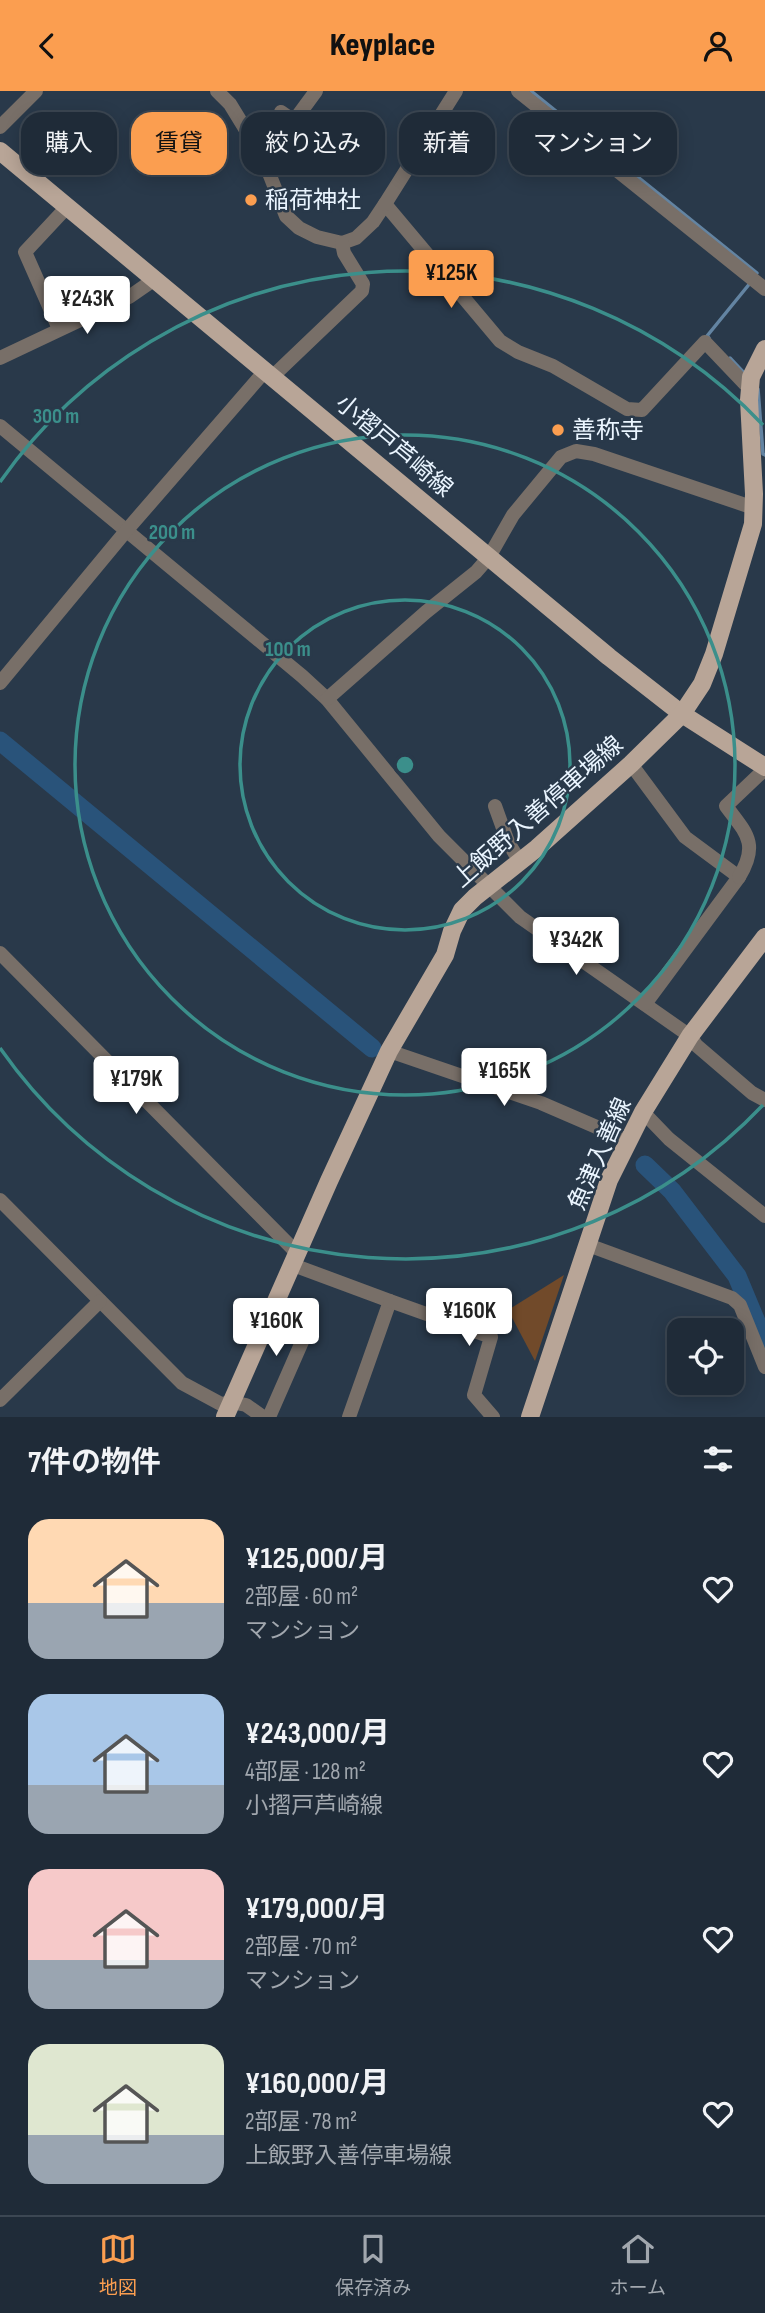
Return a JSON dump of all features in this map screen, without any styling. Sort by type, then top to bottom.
[{"type":"main road","name":"小摺戸芦崎線","points":[[0,151],[682,714],[765,768]]},
{"type":"main road","name":"上飯野入善停車場線","points":[[228,1410],[389,1051],[444,955],[452,931],[463,911],[488,886],[520,862],[632,764],[682,714],[702,684],[714,654],[748,540],[758,458],[750,385],[755,366],[765,349]]},
{"type":"main road","name":"魚津入善線","points":[[535,1415],[587,1245],[610,1180],[643,1112],[690,1036],[758,959],[765,937]]},
{"type":"street","points":[[0,127],[36,91]]},
{"type":"street","points":[[217,91],[230,104],[263,158],[286,216],[299,228],[317,237],[342,243],[356,238],[373,222],[456,91]]},
{"type":"street","points":[[301,112],[316,91]]},
{"type":"street","points":[[518,91],[765,289]]},
{"type":"street","points":[[385,204],[500,341],[518,352],[553,366],[627,409],[642,410],[705,342],[745,384],[750,385]]},
{"type":"street","points":[[59,329],[25,252],[67,208]]},
{"type":"street","points":[[0,683],[126,531],[269,374],[362,291],[363,284],[344,253],[342,243]]},
{"type":"street","points":[[0,358],[130,297],[156,279]]},
{"type":"street","points":[[0,426],[327,699],[439,836],[520,917],[690,1036],[696,1045],[752,1093],[765,1100]]},
{"type":"street","points":[[327,699],[476,572],[489,557],[513,515],[561,457],[576,451],[607,459],[754,508]]},
{"type":"street","points":[[632,764],[685,837],[739,877]]},
{"type":"street","points":[[645,1004],[748,863],[747,831],[726,806],[765,768]]},
{"type":"street","points":[[495,806],[508,842],[520,862]]},
{"type":"street","points":[[0,953],[295,1259],[390,1301],[491,1337],[474,1395],[492,1417]]},
{"type":"street","points":[[389,1051],[541,1103],[629,1141]]},
{"type":"street","points":[[643,1112],[669,1139],[765,1216]]},
{"type":"street","points":[[0,1200],[182,1383],[228,1410],[246,1405],[263,1417]]},
{"type":"street","points":[[587,1245],[732,1298],[740,1305],[765,1367]]},
{"type":"street","points":[[0,1400],[100,1301]]},
{"type":"street","points":[[269,1417],[312,1319],[276,1301]]},
{"type":"street","points":[[349,1417],[390,1301]]},
{"type":"shaded area","points":[[564,1275],[535,1361],[508,1310]]},
{"type":"waterway","points":[[531,91],[757,273],[755,275]]},
{"type":"waterway","points":[[709,338],[707,336],[751,282]]},
{"type":"waterway","points":[[730,358],[746,375]]},
{"type":"waterway","points":[[758,389],[765,455]]},
{"type":"waterway","points":[[0,741],[372,1048]]},
{"type":"waterway","points":[[645,1165],[672,1191],[737,1276],[765,1343]]},
{"type":"place","name":"稲荷神社","points":[[251,200]]},
{"type":"place","name":"善称寺","points":[[558,430]]}]
